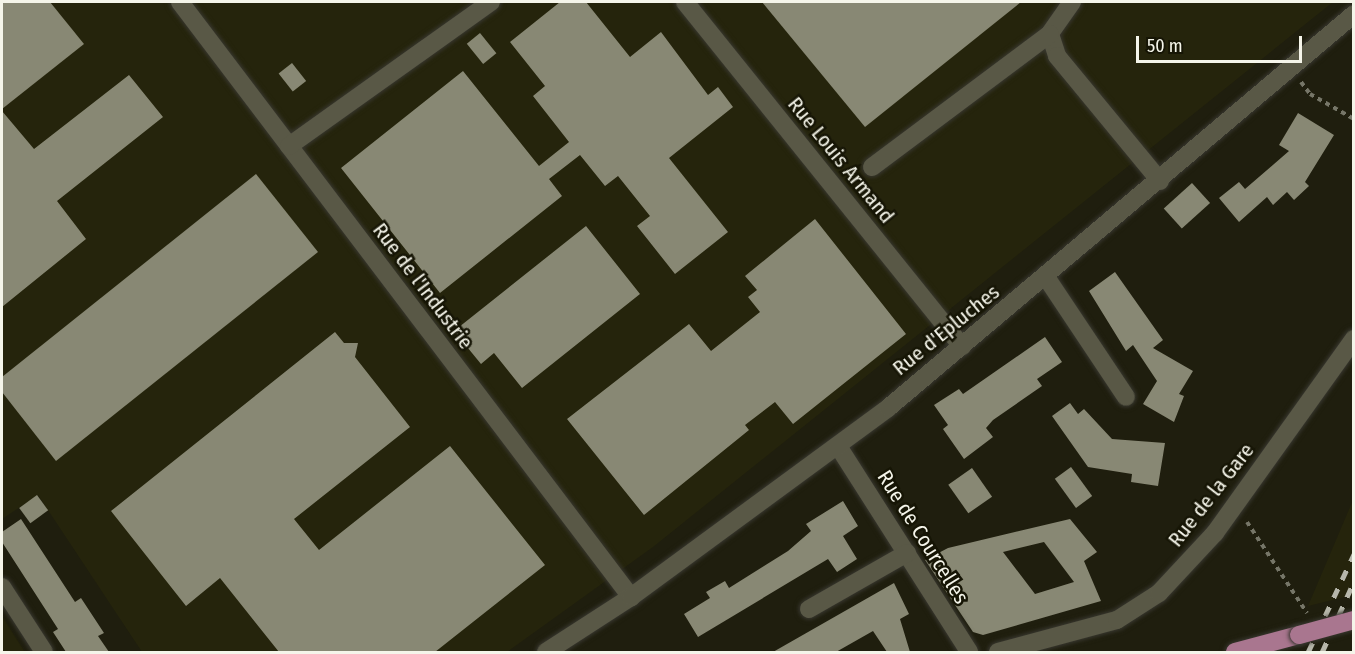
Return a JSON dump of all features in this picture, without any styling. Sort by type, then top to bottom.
[{"type":"main road","points":[[1235,652],[1353,620]]},
{"type":"street","name":"Rue de l'Industrie","points":[[180,2],[631,597]]},
{"type":"street","points":[[289,146],[491,2]]},
{"type":"street","name":"Rue Louis Armand","points":[[686,2],[962,346]]},
{"type":"street","points":[[872,167],[1050,34],[1072,2]]},
{"type":"street","name":"Rue d'Epluches","points":[[546,652],[631,597],[838,446],[1046,277],[1353,15]]},
{"type":"street","points":[[1050,34],[1057,56],[1160,181]]},
{"type":"street","points":[[1046,277],[1126,397]]},
{"type":"street","name":"Rue de la Gare","points":[[998,652],[1117,620],[1159,593],[1233,508],[1353,339]]},
{"type":"street","name":"Rue de Courcelles","points":[[838,446],[969,652]]},
{"type":"street","points":[[809,609],[907,553]]},
{"type":"street","points":[[2,587],[44,652]]},
{"type":"path","points":[[1290,67],[1310,94],[1353,119]]},
{"type":"path","points":[[1233,508],[1260,535],[1306,611]]},
{"type":"shaded area","points":[[2,2],[1333,2],[653,547],[507,652],[142,652],[38,495],[2,519]]},
{"type":"shaded area","points":[[1353,500],[1353,595],[1308,606]]},
{"type":"shaded area","points":[[2,616],[25,652],[2,652]]},
{"type":"building","points":[[2,2],[50,2],[84,44],[2,109]]},
{"type":"building","points":[[560,2],[586,2],[630,57],[661,32],[708,95],[718,87],[733,107],[669,158],[728,232],[675,274],[637,226],[650,216],[618,176],[605,186],[580,155],[549,179],[562,196],[440,293],[341,168],[463,71],[539,166],[569,142],[533,96],[545,86],[510,42]]},
{"type":"building","points":[[762,2],[1021,2],[865,127]]},
{"type":"building","points":[[480,33],[496,53],[483,64],[467,44]]},
{"type":"building","points":[[292,63],[306,81],[293,92],[279,73]]},
{"type":"building","points":[[129,75],[163,117],[57,201],[86,239],[2,307],[2,111],[34,149]]},
{"type":"building","points":[[1298,113],[1334,135],[1305,182],[1309,186],[1294,200],[1287,192],[1273,205],[1267,197],[1239,222],[1219,198],[1239,182],[1245,189],[1289,151],[1279,145]]},
{"type":"building","points":[[256,174],[318,252],[56,461],[2,392],[2,377]]},
{"type":"building","points":[[1192,183],[1210,203],[1182,228],[1164,208]]},
{"type":"building","points":[[815,219],[906,334],[793,424],[775,402],[745,425],[749,430],[644,515],[567,419],[689,324],[711,351],[760,312],[748,297],[757,290],[745,276]]},
{"type":"building","points":[[586,226],[640,294],[522,388],[494,353],[481,364],[454,331]]},
{"type":"building","points":[[1115,272],[1163,340],[1153,348],[1193,371],[1179,394],[1184,396],[1174,422],[1143,404],[1157,381],[1133,345],[1126,351],[1089,291]]},
{"type":"building","points":[[335,332],[344,343],[358,343],[355,357],[410,427],[294,519],[319,550],[450,446],[545,565],[435,652],[279,652],[220,578],[186,606],[111,511]]},
{"type":"building","points":[[1045,337],[1062,362],[1037,379],[1042,386],[993,420],[986,428],[993,437],[964,459],[943,429],[948,425],[934,405],[959,389],[963,394]]},
{"type":"building","points":[[1070,403],[1078,414],[1084,409],[1112,439],[1165,443],[1158,486],[1131,482],[1132,474],[1088,467],[1052,416]]},
{"type":"building","points":[[1071,467],[1092,496],[1076,508],[1055,479]]},
{"type":"building","points":[[972,468],[992,497],[968,513],[948,485]]},
{"type":"building","points":[[37,495],[48,510],[30,523],[19,508]]},
{"type":"building","points":[[843,501],[858,526],[843,536],[857,559],[837,572],[828,559],[698,637],[684,614],[710,598],[706,592],[725,581],[729,588],[788,551],[811,531],[806,524]]},
{"type":"building","points":[[21,519],[75,602],[81,598],[104,633],[98,636],[109,652],[66,652],[53,632],[58,629],[2,542],[2,532]]},
{"type":"building","points":[[1070,519],[1097,552],[1084,561],[1101,601],[983,635],[973,632],[925,560],[948,548]],"holes":[[[1044,542],[1074,582],[1035,594],[1003,552]]]},
{"type":"building","points":[[894,583],[909,614],[900,619],[910,652],[887,652],[873,631],[836,652],[773,652]]},
{"type":"railway","points":[[1308,652],[1354,554]]},
{"type":"railway","points":[[1322,652],[1354,581]]}]
